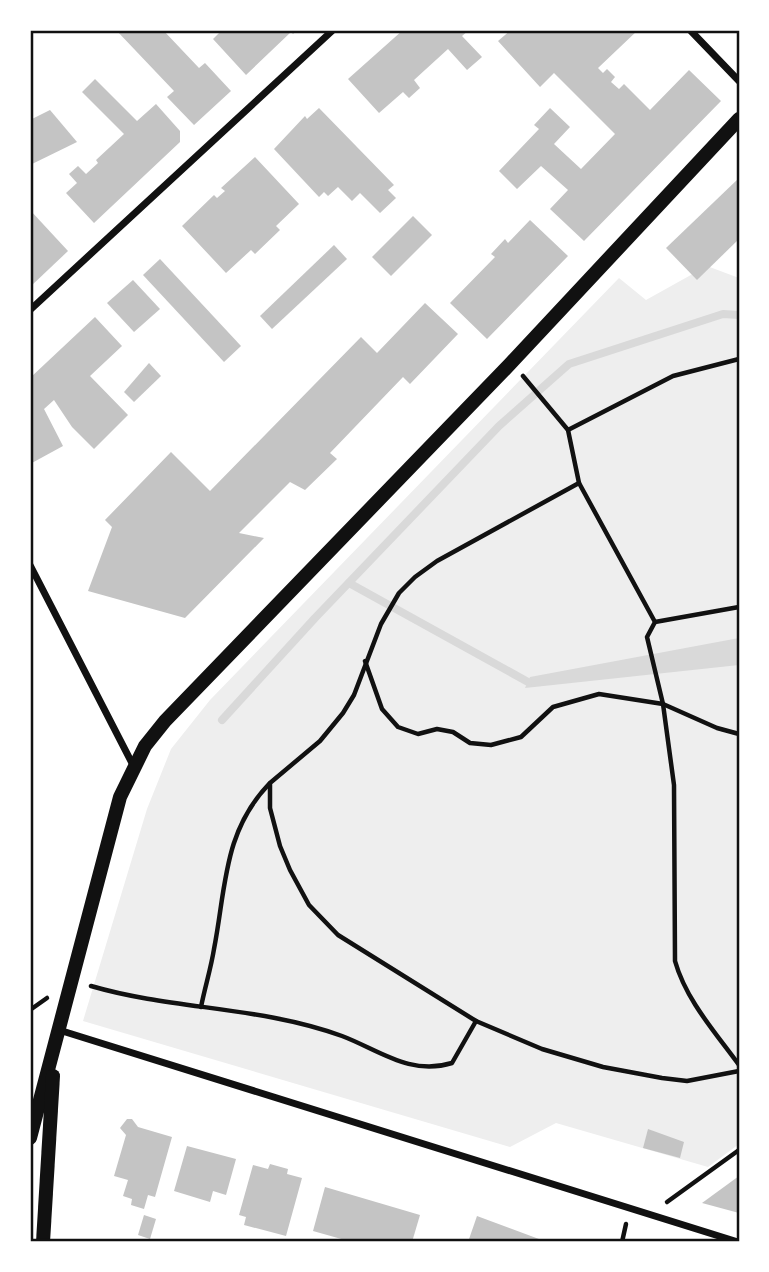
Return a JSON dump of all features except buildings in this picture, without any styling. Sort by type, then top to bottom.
[{"type":"main road","points":[[30,1138],[120,797],[152,738],[198,685],[510,364],[739,119]]},
{"type":"main road","points":[[43,1242],[58,1030]]},
{"type":"street","points":[[30,310],[333,30]]},
{"type":"street","points":[[690,30],[739,81]]},
{"type":"street","points":[[30,565],[134,768]]},
{"type":"street","points":[[58,1030],[738,1242]]},
{"type":"path","points":[[568,430],[673,376],[739,359]]},
{"type":"path","points":[[519,373],[545,400],[568,430],[579,483],[655,622]]},
{"type":"path","points":[[201,1007],[214,948],[222,882],[243,818],[270,783],[320,741],[343,713],[354,695],[374,640],[399,593],[437,561],[579,483]]},
{"type":"path","points":[[655,622],[739,607]]},
{"type":"path","points":[[655,622],[647,637],[663,704],[677,820],[675,961],[681,982],[738,1061]]},
{"type":"path","points":[[365,661],[382,709],[398,727],[418,734],[437,729],[453,732],[470,743],[491,745],[521,737],[554,707],[599,694],[663,704],[717,728],[739,734]]},
{"type":"path","points":[[270,783],[270,808],[280,846],[289,870],[309,905],[338,935],[475,1021],[542,1049],[603,1067],[687,1081],[739,1071]]},
{"type":"path","points":[[71,980],[138,999],[266,1015],[342,1036],[410,1066],[433,1069],[452,1063],[475,1021]]},
{"type":"path","points":[[649,1215],[739,1150]]},
{"type":"shaded area","points":[[707,266],[739,278],[739,1144],[708,1167],[556,1123],[510,1147],[83,1021],[147,809],[171,749],[210,700],[619,278],[646,300]]},
{"type":"shaded area","points":[[739,638],[739,665],[525,688],[530,677]]},
{"type":"waterway","points":[[222,720],[315,618],[499,426],[569,364],[723,314],[739,315]]},
{"type":"waterway","points":[[349,583],[528,682]]}]
